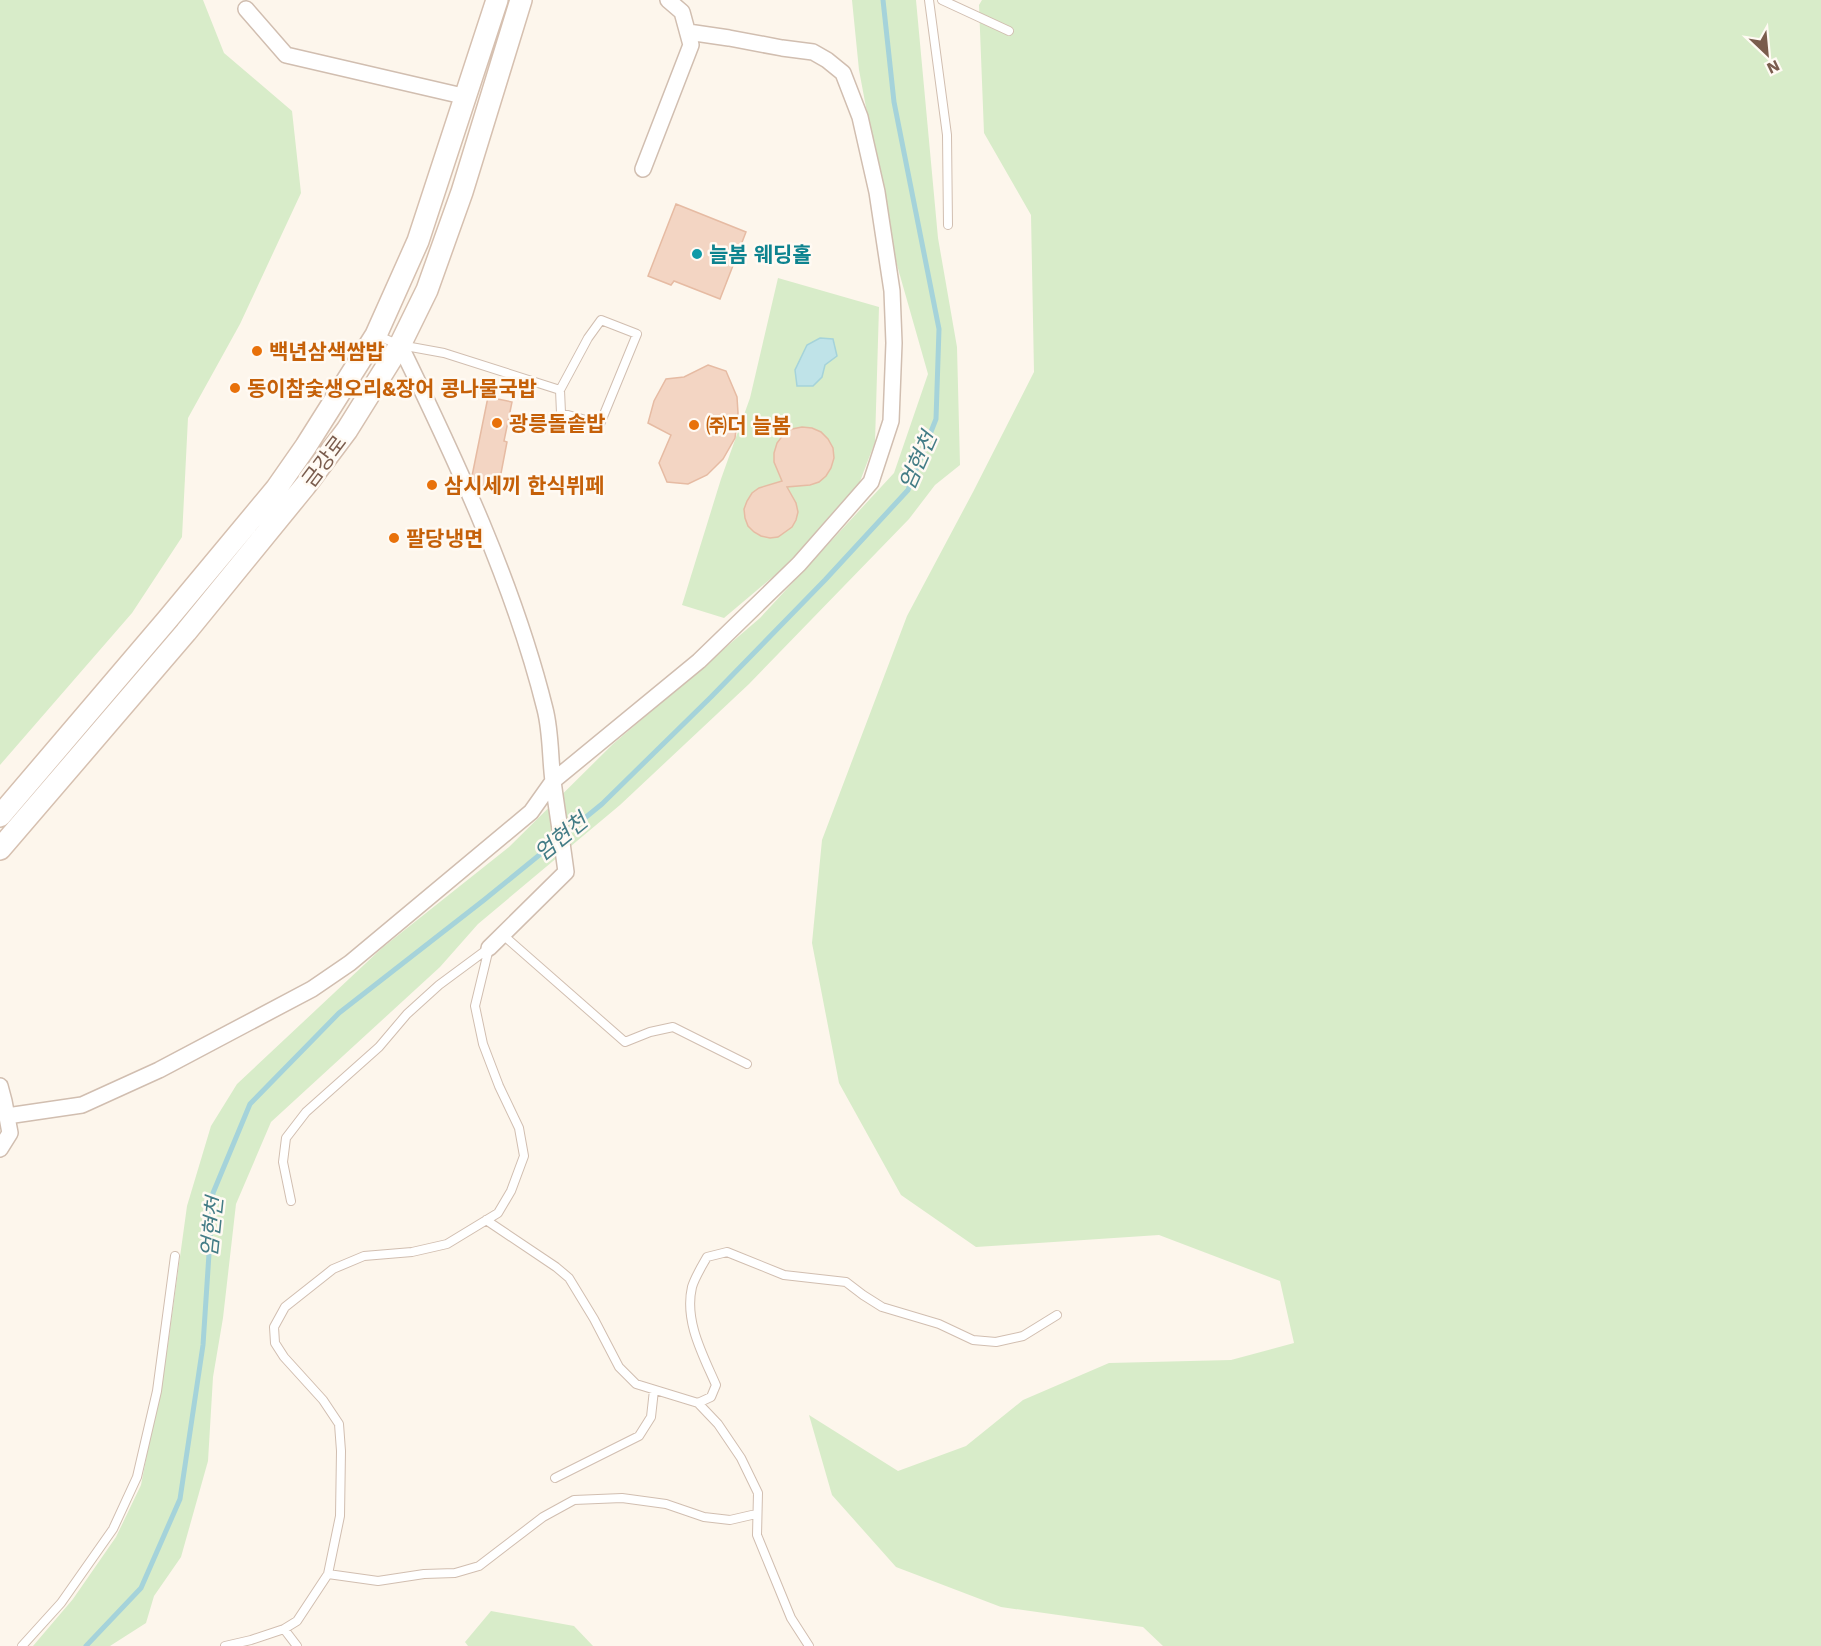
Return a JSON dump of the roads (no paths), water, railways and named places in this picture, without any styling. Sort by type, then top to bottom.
[{"type":"main road","name":"금강로","points":[[0,816],[276,489],[376,335],[418,241],[497,0]]},
{"type":"main road","name":"금강로","points":[[0,849],[186,632],[305,486],[347,430],[400,345],[427,290],[462,192],[521,0]]},
{"type":"street","points":[[643,169],[691,45],[682,12],[668,0]]},
{"type":"street","points":[[246,9],[286,55],[467,97]]},
{"type":"street","points":[[7,1116],[82,1105],[159,1070],[312,989],[350,963],[531,812],[553,781],[699,661],[799,564],[871,482],[891,421],[894,343],[892,291],[877,192],[860,117],[843,73],[813,52],[688,32]]},
{"type":"street","points":[[400,345],[443,432],[516,611],[546,711],[566,872],[489,948]]},
{"type":"street","points":[[0,1086],[10,1133],[0,1149]]},
{"type":"lane","points":[[929,0],[948,135],[948,225]]},
{"type":"lane","points":[[942,0],[1010,31]]},
{"type":"lane","points":[[601,320],[637,334],[600,424],[561,413],[560,390],[588,338],[601,320]]},
{"type":"lane","points":[[376,335],[400,345],[444,353],[560,390]]},
{"type":"lane","points":[[503,935],[625,1042],[650,1032],[673,1027],[747,1064]]},
{"type":"lane","points":[[291,1201],[283,1162],[286,1138],[306,1112],[379,1047],[407,1014],[439,985],[489,948]]},
{"type":"lane","points":[[225,1646],[284,1629],[297,1621],[328,1574],[340,1516],[339,1424],[323,1400],[284,1357],[275,1343],[274,1328],[285,1307],[333,1269],[364,1256],[412,1252],[447,1244],[498,1213],[512,1191],[524,1156],[519,1128],[499,1086],[483,1044],[475,1006],[489,948]]},
{"type":"lane","points":[[486,1220],[569,1278],[619,1367],[636,1383],[698,1403],[718,1424],[741,1458],[758,1493],[757,1535],[790,1618],[809,1646]]},
{"type":"lane","points":[[698,1403],[711,1397],[716,1385],[690,1317],[692,1286],[707,1257],[727,1252],[784,1275],[846,1282],[882,1307],[939,1324],[973,1340],[996,1342],[1023,1336],[1057,1315]]},
{"type":"lane","points":[[22,1646],[61,1603],[113,1529],[137,1477],[157,1391],[175,1256]]},
{"type":"lane","points":[[555,1478],[639,1436],[651,1417],[654,1390]]},
{"type":"lane","points":[[328,1574],[378,1581],[424,1574],[455,1573],[479,1566],[543,1517],[574,1500],[622,1498],[666,1504],[704,1517],[730,1520],[756,1514]]},
{"type":"lane","points":[[284,1629],[297,1646]]},
{"type":"water","points":[[820,338],[833,339],[837,356],[825,365],[822,377],[813,386],[797,386],[795,370],[807,345]]},
{"type":"waterway","name":"엄현천","points":[[86,1646],[141,1588],[180,1499],[203,1345],[213,1193],[250,1104],[339,1013],[602,804],[711,697],[825,580],[908,490],[936,419],[939,329],[894,102],[883,0]]},
{"type":"place","name":"늘봄 웨딩홀","points":[[697,254]]},
{"type":"place","name":"백년삼색쌈밥","points":[[257,351]]},
{"type":"place","name":"동이참숯생오리&장어 콩나물국밥","points":[[235,388]]},
{"type":"place","name":"광릉돌솥밥","points":[[497,423]]},
{"type":"place","name":"㈜더 늘봄","points":[[694,425]]},
{"type":"place","name":"삼시세끼 한식뷔페","points":[[432,485]]},
{"type":"place","name":"팔당냉면","points":[[394,538]]}]
